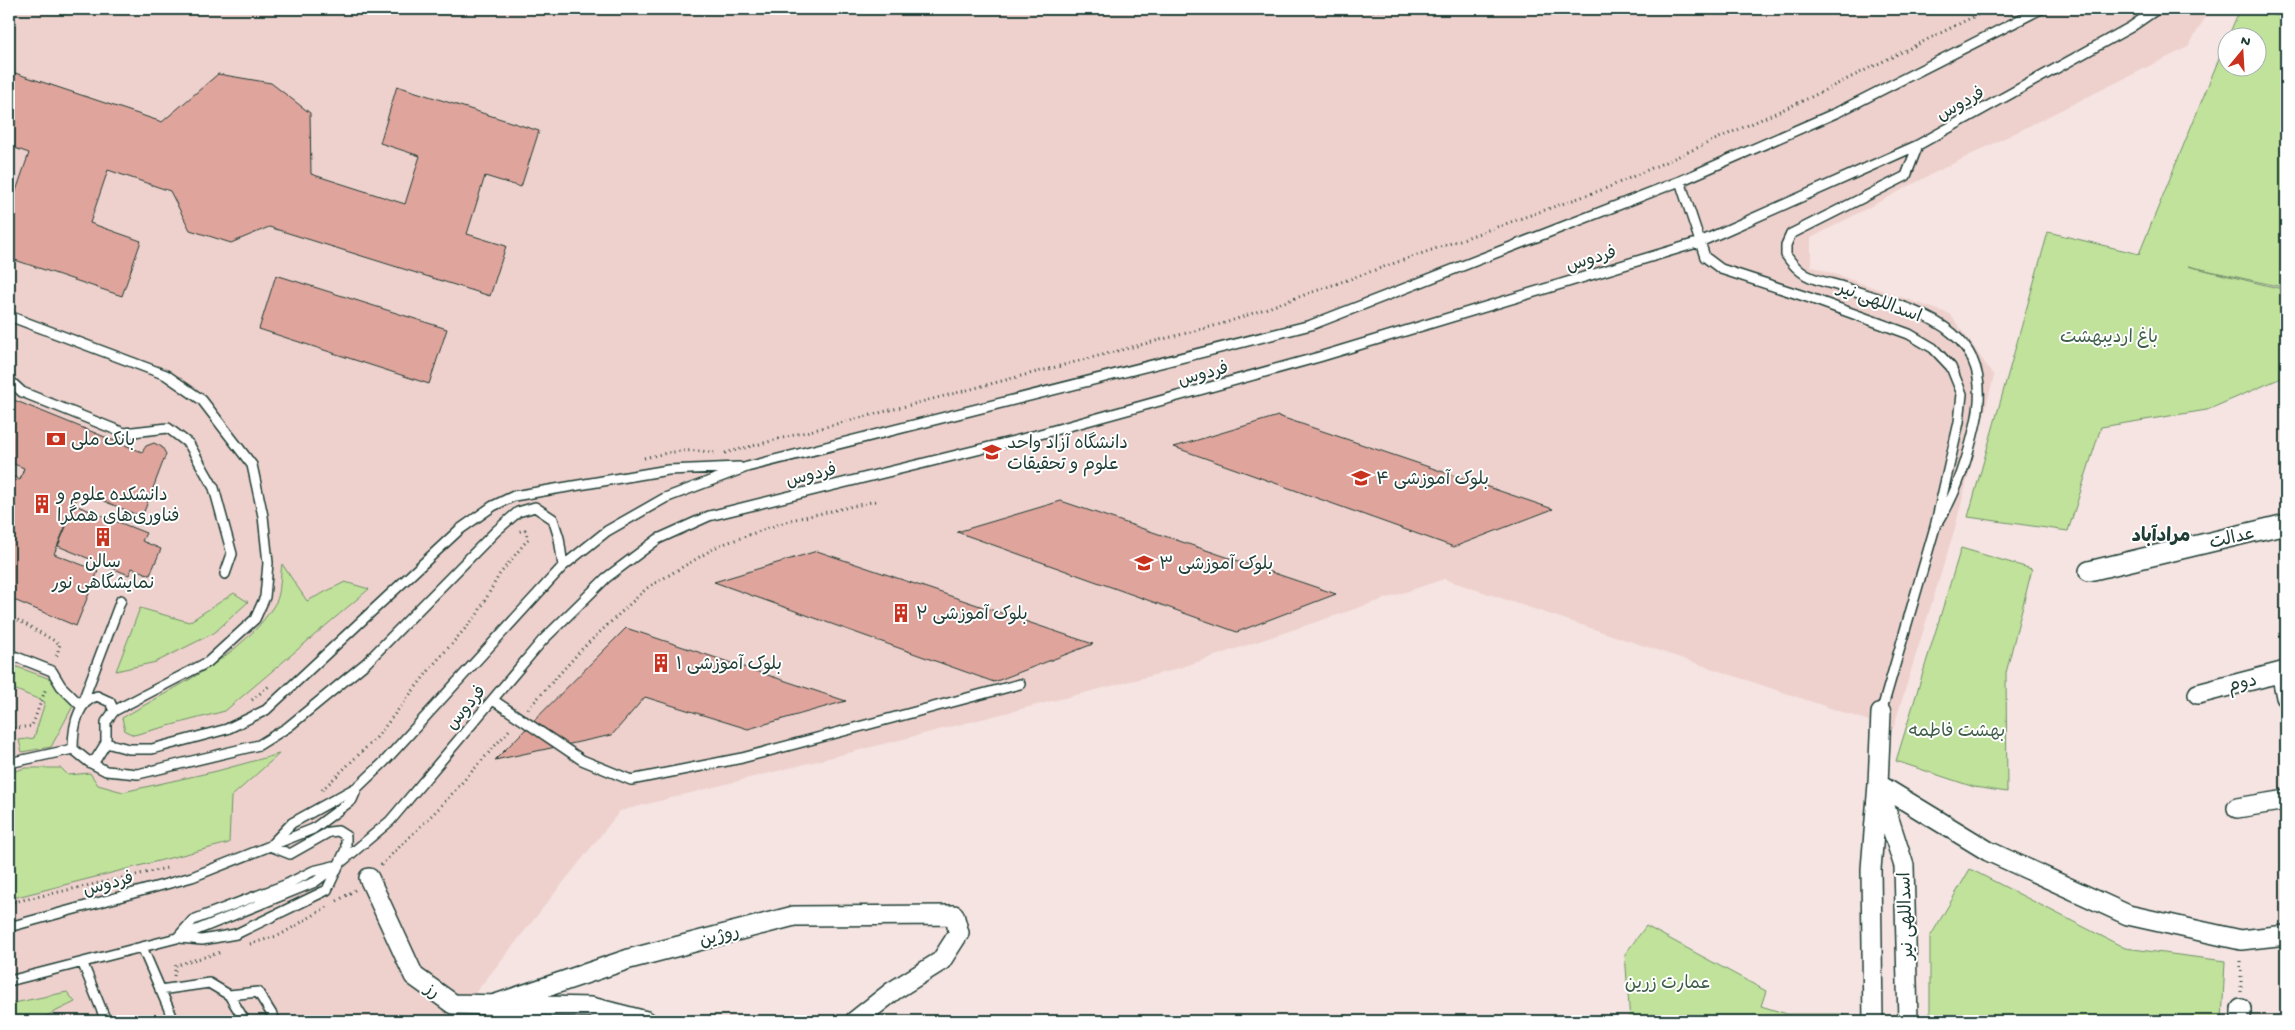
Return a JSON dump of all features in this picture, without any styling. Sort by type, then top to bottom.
[{"type":"street","name":"عدالت","points":[[2090,571],[2286,524]]},
{"type":"street","name":"دوم","points":[[2198,694],[2284,672]]},
{"type":"street","points":[[2284,672],[2286,697]]},
{"type":"street","name":"اسداللهی نیر","points":[[1873,1021],[1871,869],[1878,784],[1881,713]]},
{"type":"street","name":"اسداللهی نیر","points":[[1878,784],[1904,866],[1908,1021]]},
{"type":"street","points":[[1878,784],[1988,851],[2128,915],[2241,940],[2286,935]]},
{"type":"street","points":[[2237,808],[2286,800]]},
{"type":"street","name":"رز","points":[[368,878],[414,976],[453,1004],[590,1007],[646,1021]]},
{"type":"street","name":"روژین","points":[[493,1005],[628,959],[794,916],[954,915],[959,933],[941,961],[893,991],[855,1021]]},
{"type":"lane","name":"فردوس","points":[[9,927],[192,877],[313,828],[352,800],[358,786],[396,750],[562,566],[607,531],[665,498],[747,467],[1311,325],[1680,181],[1838,112],[2041,9]]},
{"type":"lane","name":"فردوس","points":[[177,938],[289,894],[314,882],[339,864],[390,821],[542,641],[606,578],[658,539],[709,516],[1022,439],[1319,358],[1700,242],[1918,145],[2131,27],[2157,9]]},
{"type":"lane","name":"اسداللهی نیر","points":[[1918,145],[1906,176],[1791,234],[1786,245],[1786,255],[1804,276],[1919,312],[1949,330],[1965,344],[1978,374],[1981,398],[1967,459],[1950,503],[1935,528]]},
{"type":"lane","name":"اسداللهی نیر","points":[[1680,181],[1705,257],[1721,269],[1810,298],[1909,334],[1933,348],[1951,366],[1962,394],[1959,422],[1935,528],[1881,713]]},
{"type":"lane","points":[[9,316],[166,375],[202,400],[252,464],[263,516],[268,563],[265,597],[255,619],[208,662],[114,710],[106,722],[106,743],[96,759],[89,762]]},
{"type":"lane","points":[[9,380],[22,392],[124,433],[168,428],[189,444],[214,488],[232,554],[225,574]]},
{"type":"lane","points":[[106,743],[129,749],[152,749],[226,729],[266,710],[459,530],[493,506],[514,496],[668,470],[747,467]]},
{"type":"lane","points":[[121,600],[81,706],[73,737],[74,749],[89,762],[106,771],[138,774],[259,745],[288,727],[366,663],[496,531],[518,512],[536,508],[553,519],[559,538],[562,566]]},
{"type":"lane","points":[[9,654],[52,671],[61,686],[81,706]]},
{"type":"lane","points":[[493,700],[582,760],[631,780],[742,758],[1020,684]]},
{"type":"lane","points":[[81,706],[87,699],[97,696],[110,702],[114,710]]},
{"type":"lane","points":[[9,763],[74,749]]},
{"type":"lane","points":[[9,981],[83,964],[177,938],[202,940],[236,934],[327,890],[346,849],[346,836],[338,831],[329,832],[290,854],[270,846],[292,823],[358,786]]},
{"type":"lane","points":[[142,947],[174,1021]]},
{"type":"lane","points":[[83,964],[106,1021]]},
{"type":"lane","points":[[160,990],[209,983],[229,995],[245,1021]]},
{"type":"lane","points":[[229,995],[258,992],[276,1021]]},
{"type":"path","points":[[1342,9],[1370,11],[1426,9]]},
{"type":"path","points":[[638,460],[688,450],[719,454],[1225,323],[1607,188],[1809,98],[1989,9]]},
{"type":"path","points":[[242,946],[280,936],[358,888],[440,807],[582,649],[647,588],[718,546],[791,520],[876,501]]},
{"type":"path","points":[[318,793],[376,738],[434,664],[476,615],[499,575],[528,539],[525,530],[511,534]]},
{"type":"path","points":[[9,615],[60,644],[52,671]]},
{"type":"path","points":[[9,729],[32,726],[49,681]]},
{"type":"path","points":[[247,704],[270,685]]},
{"type":"path","points":[[9,903],[173,867]]},
{"type":"path","points":[[2241,940],[2241,1015]]},
{"type":"path","points":[[185,986],[174,976],[176,965],[224,952]]},
{"type":"shaded area","name":"دانشگاه آزاد واحد علوم و تحقیقات","points":[[9,9],[2210,9],[2188,47],[1930,175],[1811,238],[1811,266],[1950,314],[1994,376],[1955,528],[1893,729],[1444,579],[1170,671],[620,811],[453,1021],[9,1021]]},
{"type":"green space","name":"باغ اردیبهشت","points":[[2240,9],[2286,17],[2286,288],[2188,266],[2286,290],[2286,376],[2207,410],[2101,427],[2068,531],[1968,517],[2048,232],[2139,254],[2218,61],[2218,78],[2268,78],[2268,28],[2232,28]]},
{"type":"green space","name":"بهشت فاطمه","points":[[1961,548],[2032,569],[2006,673],[2007,792],[1974,787],[1896,761]]},
{"type":"green space","points":[[282,564],[307,601],[345,582],[369,589],[225,711],[134,735],[125,731],[122,718],[207,669],[228,654],[263,621],[278,598]]},
{"type":"green space","points":[[234,593],[248,602],[214,633],[156,662],[116,671],[140,608],[189,622]]},
{"type":"green space","points":[[9,664],[53,680],[74,704],[51,747],[22,752],[19,740],[34,738],[45,702],[9,687]]},
{"type":"green space","points":[[279,754],[231,797],[229,843],[9,899],[9,773],[25,768],[61,768],[68,775],[90,773],[98,785],[123,792],[217,771]]},
{"type":"green space","points":[[1970,869],[2125,948],[2225,961],[2222,1021],[1930,1021],[1930,937]]},
{"type":"green space","name":"عمارت زرین","points":[[1646,926],[1766,991],[1761,1006],[1787,1014],[1843,1014],[1843,1021],[1630,1021],[1625,954]]},
{"type":"green space","points":[[67,992],[75,1002],[36,1021],[9,1021],[9,1004]]},
{"type":"building","points":[[15,73],[162,122],[218,74],[271,83],[310,113],[311,174],[405,204],[420,156],[380,143],[397,86],[539,131],[521,187],[485,176],[467,234],[506,246],[490,296],[269,227],[231,243],[190,230],[170,191],[108,170],[90,223],[141,241],[122,296],[9,258],[9,192],[15,194],[29,153],[9,146],[9,90]]},
{"type":"building","points":[[276,275],[447,329],[429,384],[259,329]]},
{"type":"building","name":"دانشکده علوم و فناوری‌های همگرا","points":[[9,398],[142,452],[146,446],[154,443],[162,447],[166,454],[142,517],[80,491],[54,554],[98,571],[76,626],[9,598],[9,489],[14,477],[20,480],[24,468],[9,462]]},
{"type":"building","name":"بلوک آموزشی ۴","points":[[1278,416],[1553,509],[1454,547],[1174,447]]},
{"type":"building","name":"بلوک آموزشی ۳","points":[[1061,501],[1336,594],[1237,632],[957,532]]},
{"type":"building","name":"سالن نمایشگاهی نور","points":[[75,505],[146,533],[142,541],[161,549],[150,575],[132,568],[129,575],[58,546]]},
{"type":"building","name":"بلوک آموزشی ۲","points":[[817,551],[1093,644],[994,682],[714,582]]},
{"type":"building","name":"بلوک آموزشی ۱","points":[[626,628],[846,701],[748,729],[645,697],[612,735],[495,760]]},
{"type":"place","name":"بانک ملی","points":[[56,439]]},
{"type":"place","name":"دانشگاه آزاد واحد علوم و تحقیقات","points":[[992,452]]},
{"type":"place","name":"بلوک آموزشی ۴","points":[[1361,478]]},
{"type":"place","name":"دانشکده علوم و فناوری‌های همگرا","points":[[42,504]]},
{"type":"place","name":"سالن نمایشگاهی نور","points":[[103,537]]},
{"type":"place","name":"بلوک آموزشی ۳","points":[[1144,563]]},
{"type":"place","name":"بلوک آموزشی ۲","points":[[901,613]]},
{"type":"place","name":"بلوک آموزشی ۱","points":[[661,663]]},
{"type":"district","name":"مرادآباد","points":[[2161,534]]}]
